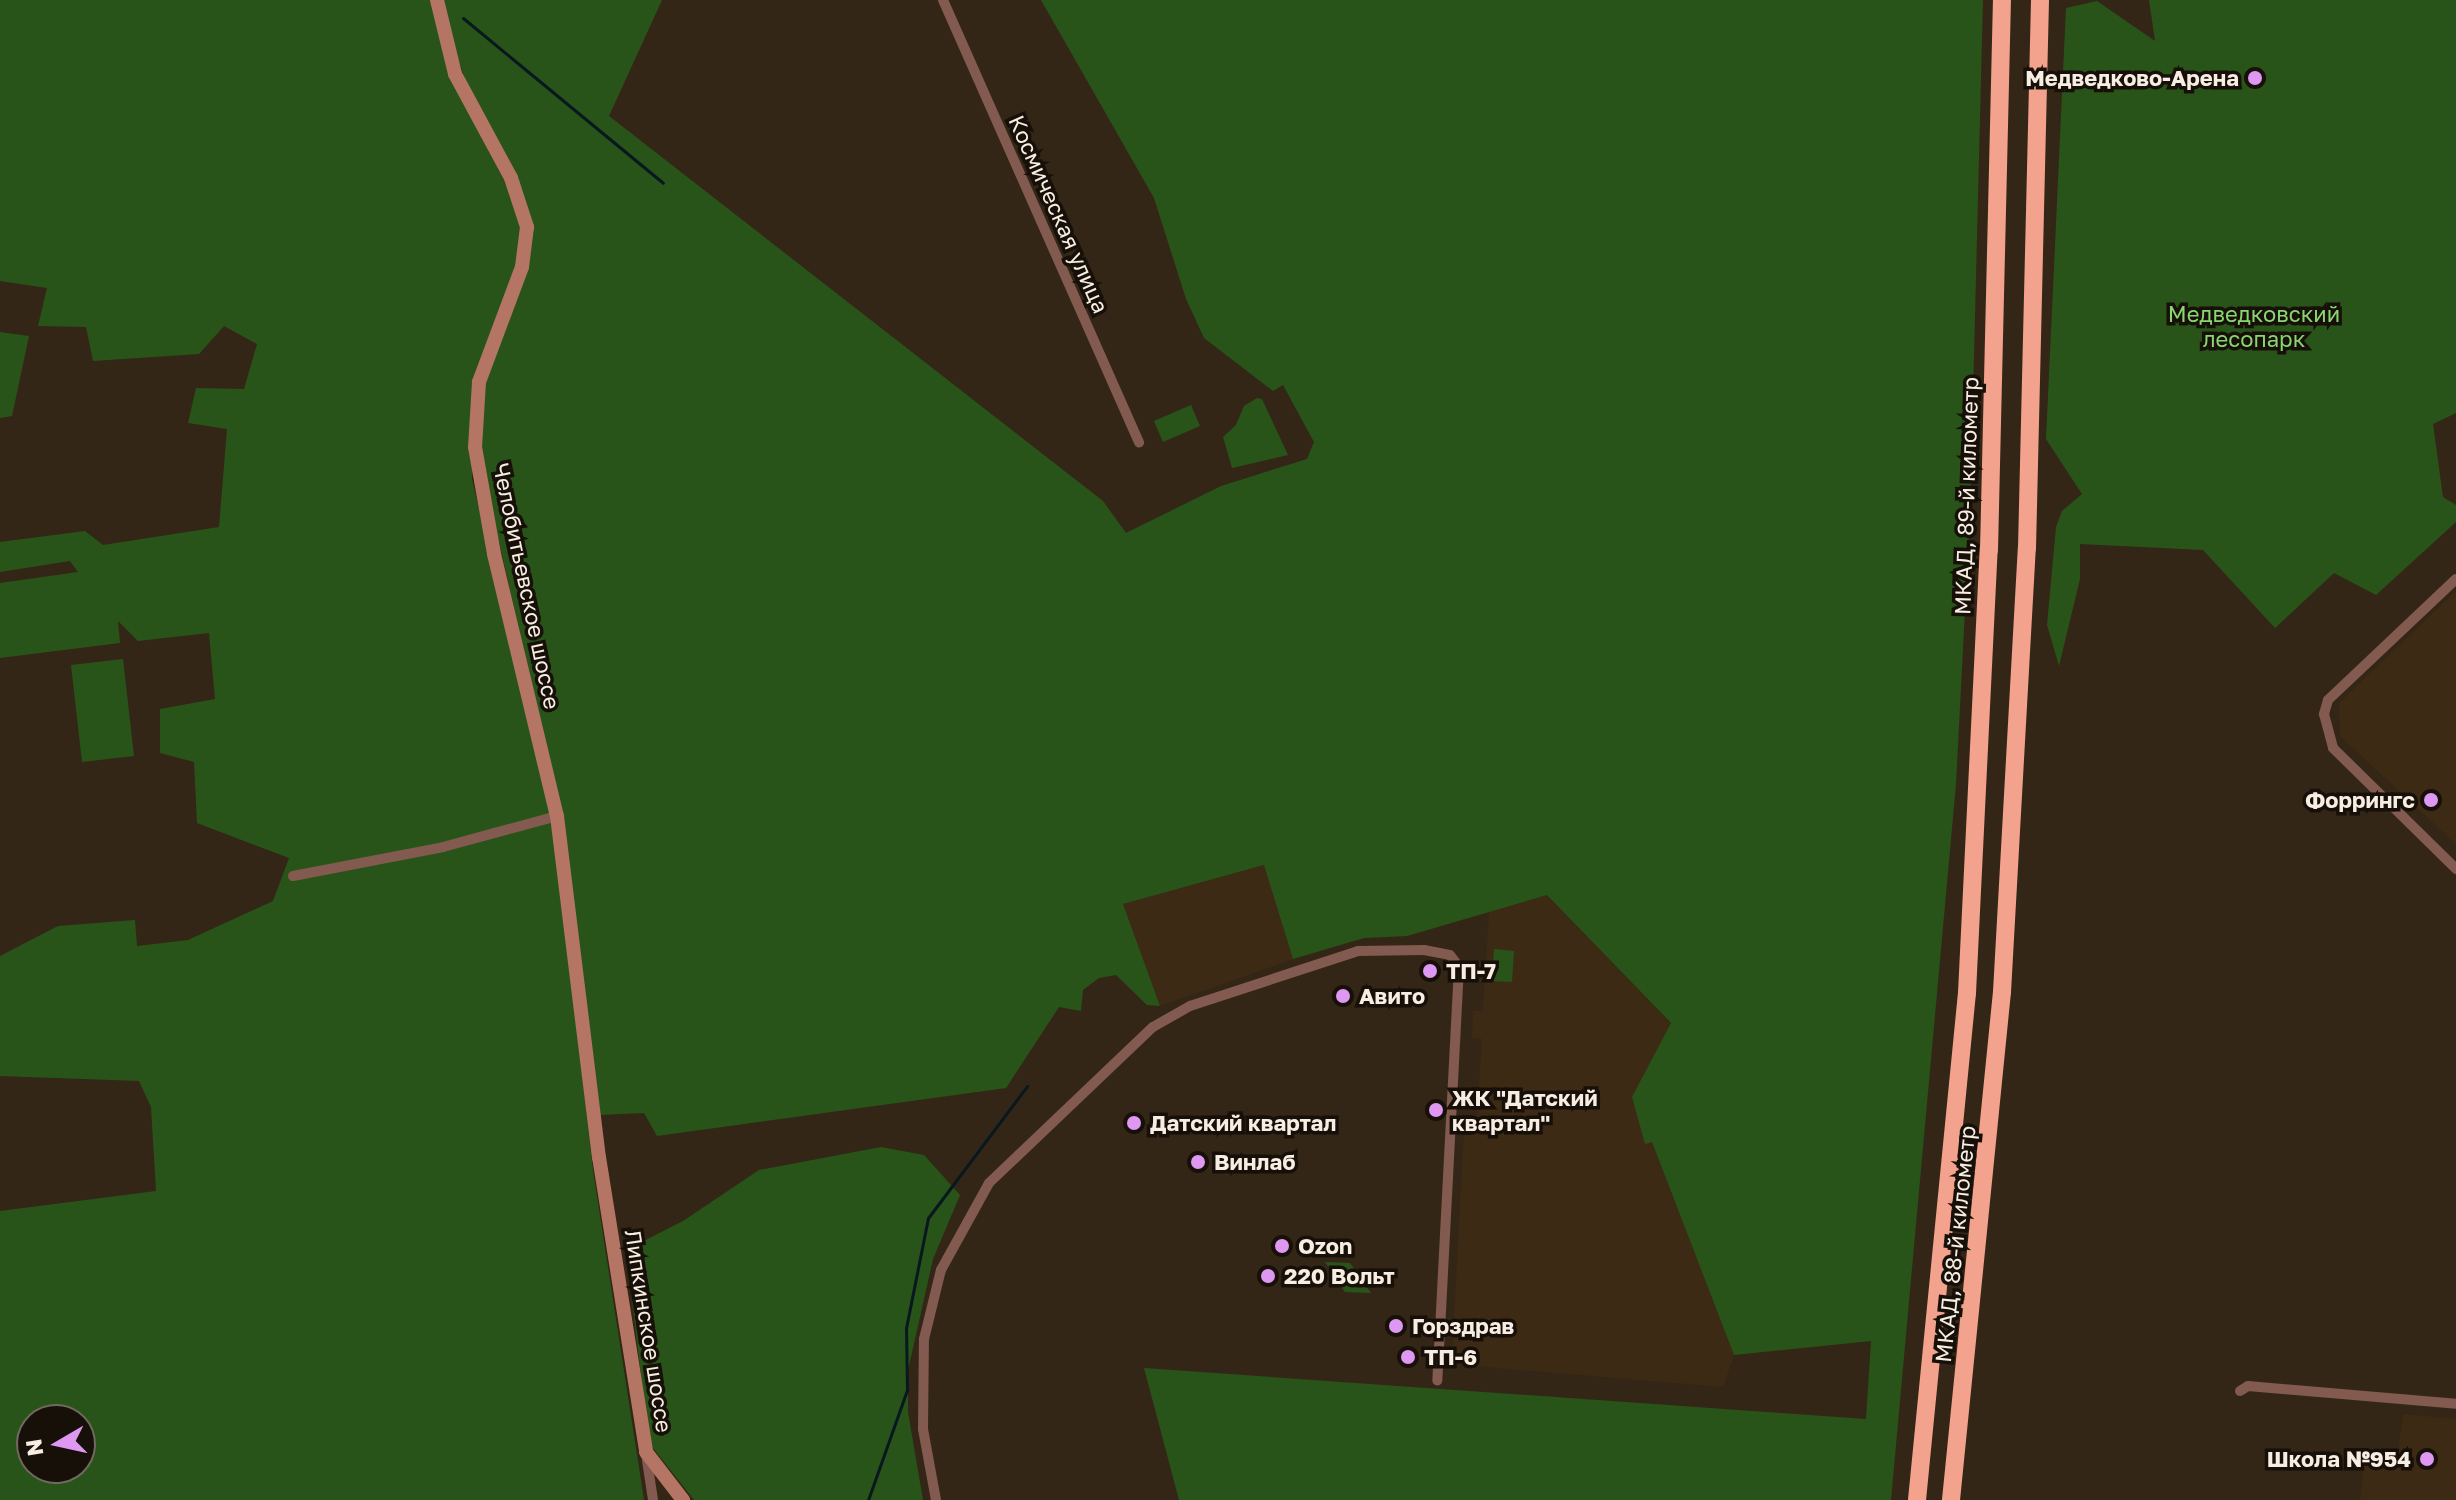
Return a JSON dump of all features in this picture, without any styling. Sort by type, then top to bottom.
[{"type":"highway","name":"МКАД, 89-й километр","points":[[1967,993],[1989,550],[2002,0]]},
{"type":"highway","name":"МКАД, 88-й километр","points":[[1951,1500],[2002,992],[2027,548],[2040,0]]},
{"type":"highway","name":"МКАД, 88-й километр","points":[[1917,1500],[1967,993]]},
{"type":"street","name":"Челобитьевское шоссе","points":[[437,0],[455,74],[511,178],[527,227],[522,267],[479,382],[475,447],[494,554],[557,816],[599,1157]]},
{"type":"street","name":"Космическая улица","points":[[943,0],[1139,443]]},
{"type":"street","points":[[2456,579],[2328,700],[2324,728],[2333,748],[2456,869]]},
{"type":"street","points":[[293,876],[443,847],[557,816]]},
{"type":"street","points":[[936,1500],[923,1429],[924,1339],[941,1270],[989,1183],[1153,1027],[1190,1006],[1358,951],[1424,950],[1450,955],[1459,967],[1437,1380]]},
{"type":"street","name":"Липкинское шоссе","points":[[599,1157],[646,1452],[683,1500]]},
{"type":"street","points":[[2240,1391],[2248,1386],[2456,1404]]},
{"type":"street","points":[[646,1452],[653,1500]]},
{"type":"shaded area","points":[[2456,591],[2456,844],[2340,736],[2339,703]]},
{"type":"shaded area","points":[[1265,865],[1293,959],[1160,1006],[1123,904]]},
{"type":"shaded area","points":[[1547,895],[1671,1024],[1646,1143],[1652,1142],[1734,1355],[1723,1387],[1462,1365],[1452,1356],[1464,1133],[1476,1133],[1482,1039],[1472,1038],[1473,1011],[1483,1011],[1489,912]]},
{"type":"shaded area","name":"Школа №954","points":[[2403,1414],[2456,1419],[2456,1500],[2360,1500],[2365,1457],[2397,1460]]},
{"type":"green space","points":[[0,0],[430,0],[448,73],[515,202],[522,229],[518,260],[472,384],[472,479],[553,823],[593,1170],[644,1500],[0,1500],[0,1211],[156,1191],[151,1107],[139,1081],[0,1076],[0,956],[58,926],[135,920],[137,946],[188,940],[273,901],[289,858],[197,823],[194,762],[160,753],[160,709],[215,699],[209,633],[138,641],[118,621],[120,643],[0,658],[0,583],[78,572],[70,561],[0,572],[0,542],[85,531],[103,545],[219,527],[227,429],[188,423],[196,388],[244,389],[257,344],[224,326],[199,354],[93,361],[86,327],[38,326],[47,288],[0,281]]},
{"type":"green space","points":[[444,0],[662,0],[609,116],[1103,501],[1126,533],[1221,486],[1307,459],[1314,442],[1283,385],[1273,391],[1204,338],[1186,299],[1154,198],[1041,0],[1983,0],[1970,513],[1956,784],[1891,1500],[1179,1500],[1144,1368],[1866,1419],[1871,1341],[1734,1355],[1652,1142],[1645,1144],[1632,1097],[1671,1023],[1547,895],[1407,936],[1364,938],[1293,959],[1264,865],[1123,904],[1160,1006],[1147,1005],[1116,975],[1099,978],[1083,990],[1081,1011],[1059,1007],[1006,1088],[657,1136],[644,1113],[599,1115],[562,813],[486,486],[479,422],[485,376],[531,244],[471,96],[449,33]]},
{"type":"green space","name":"Медведковский лесопарк","points":[[2149,0],[2456,0],[2456,413],[2433,424],[2443,497],[2456,505],[2456,522],[2376,595],[2334,573],[2275,628],[2203,550],[2080,544],[2080,579],[2059,666],[2047,625],[2056,527],[2062,511],[2082,494],[2046,439],[2066,8],[2097,1],[2155,41]]},
{"type":"green space","points":[[0,332],[29,336],[12,416],[0,418]]},
{"type":"green space","points":[[1257,398],[1262,399],[1288,455],[1232,468],[1223,437],[1236,425],[1244,406]]},
{"type":"green space","points":[[1191,405],[1200,426],[1163,442],[1154,421]]},
{"type":"green space","points":[[123,659],[134,756],[82,762],[71,665]]},
{"type":"green space","points":[[1494,949],[1514,951],[1512,982],[1492,981]]},
{"type":"green space","points":[[881,1147],[924,1155],[960,1195],[933,1259],[908,1370],[908,1412],[923,1500],[694,1500],[649,1443],[626,1250],[683,1221],[759,1170]]},
{"type":"green space","points":[[1325,1262],[1350,1263],[1371,1293],[1345,1292]]},
{"type":"waterway","points":[[463,18],[663,183]]},
{"type":"waterway","points":[[868,1500],[907,1390],[906,1328],[928,1218],[1027,1086]]},
{"type":"place","name":"Медведково-Арена","points":[[2255,78]]},
{"type":"place","name":"Форрингс","points":[[2431,800]]},
{"type":"place","name":"ТП-7","points":[[1430,971]]},
{"type":"place","name":"Авито","points":[[1343,996]]},
{"type":"place","name":"ЖК \"Датский квартал\"","points":[[1436,1110]]},
{"type":"place","name":"Датский квартал","points":[[1134,1123]]},
{"type":"place","name":"Винлаб","points":[[1198,1162]]},
{"type":"place","name":"Ozon","points":[[1282,1246]]},
{"type":"place","name":"220 Вольт","points":[[1268,1276]]},
{"type":"place","name":"Горздрав","points":[[1396,1326]]},
{"type":"place","name":"ТП-6","points":[[1408,1357]]},
{"type":"place","name":"Школа №954","points":[[2427,1459]]}]
